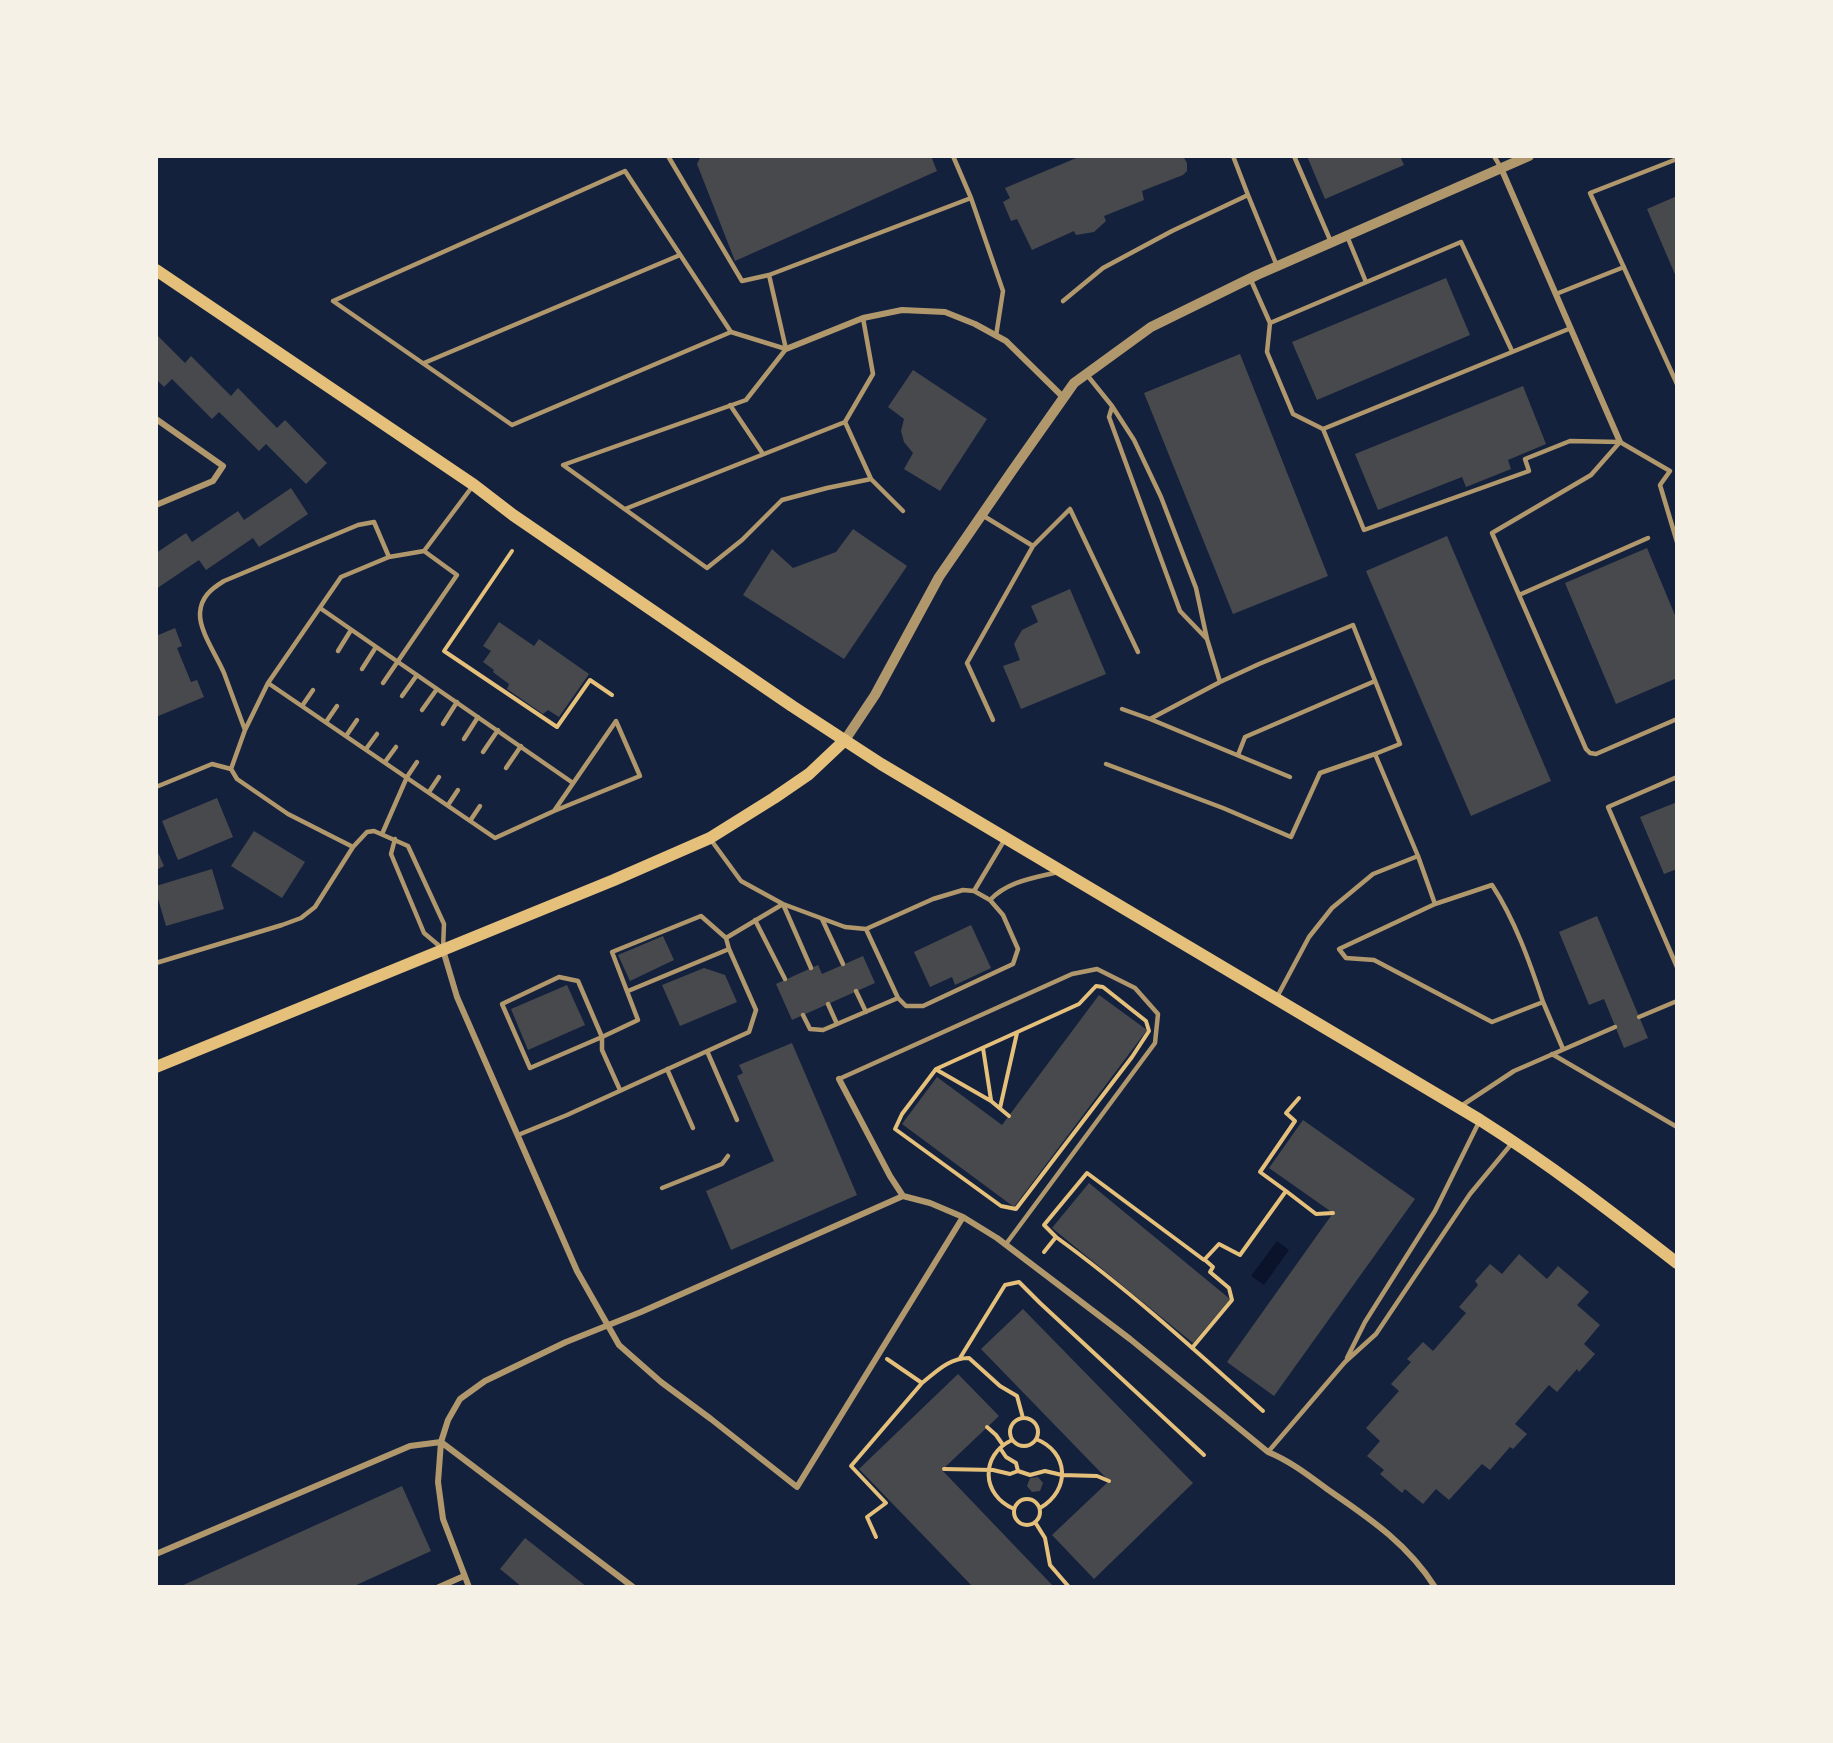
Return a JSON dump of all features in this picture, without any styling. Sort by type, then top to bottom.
[{"type":"main road","points":[[156,270],[880,764],[1480,1120],[1638,1232],[1677,1263]]},
{"type":"main road","points":[[156,1067],[710,838],[809,774],[845,740]]},
{"type":"street","points":[[845,740],[874,695],[939,577],[1074,383],[1151,327],[1250,278],[1529,156]]},
{"type":"street","points":[[1501,168],[1620,442]]},
{"type":"street","points":[[786,349],[863,318],[902,310],[945,312],[975,324],[1006,341],[1064,398]]},
{"type":"street","points":[[156,418],[223,466],[213,481],[156,505]]},
{"type":"street","points":[[443,949],[458,997],[577,1271],[619,1345],[661,1382],[797,1487],[963,1217]]},
{"type":"street","points":[[839,1079],[890,1176],[903,1196]]},
{"type":"street","points":[[469,1587],[443,1520],[438,1482],[441,1442],[448,1420],[460,1399],[485,1381],[566,1342],[640,1312],[903,1196],[930,1203],[963,1217],[1006,1244],[1131,1339],[1268,1452],[1283,1458],[1397,1541],[1422,1566],[1435,1587]]},
{"type":"street","points":[[156,1554],[410,1446],[441,1442],[633,1587]]},
{"type":"street","points":[[439,1587],[464,1576]]},
{"type":"lane","points":[[668,156],[742,281],[769,275],[971,198]]},
{"type":"lane","points":[[953,156],[971,198],[1003,291],[996,336]]},
{"type":"lane","points":[[1233,156],[1277,266]]},
{"type":"lane","points":[[1294,156],[1332,242]]},
{"type":"lane","points":[[1494,156],[1501,168]]},
{"type":"lane","points":[[1677,159],[1590,193],[1677,384]]},
{"type":"lane","points":[[731,332],[512,425],[333,301],[625,171],[731,332],[786,349]]},
{"type":"lane","points":[[1063,301],[1103,268],[1172,231],[1248,195]]},
{"type":"lane","points":[[1347,236],[1366,282]]},
{"type":"lane","points":[[1270,323],[1461,242],[1512,351]]},
{"type":"lane","points":[[424,363],[680,255]]},
{"type":"lane","points":[[1556,294],[1624,267]]},
{"type":"lane","points":[[769,275],[786,349]]},
{"type":"lane","points":[[1250,278],[1270,323],[1267,352],[1293,414],[1323,429],[1364,530],[1529,471],[1525,459],[1570,441],[1620,442],[1670,471]]},
{"type":"lane","points":[[625,509],[845,422],[873,375],[863,318]]},
{"type":"lane","points":[[1323,429],[1570,328]]},
{"type":"lane","points":[[786,349],[746,400],[563,465],[707,568],[742,540],[782,500],[872,479]]},
{"type":"lane","points":[[1086,375],[1112,406],[1134,440],[1161,497],[1196,588],[1207,639],[1220,682]]},
{"type":"lane","points":[[730,405],[763,454]]},
{"type":"lane","points":[[1112,406],[1109,417],[1180,611],[1207,639]]},
{"type":"lane","points":[[845,422],[872,479],[903,511]]},
{"type":"lane","points":[[1620,442],[1591,475],[1492,533],[1586,749],[1596,754],[1677,719]]},
{"type":"lane","points":[[1677,468],[1670,471],[1660,485],[1677,542]]},
{"type":"lane","points":[[231,769],[245,730],[268,683],[341,577],[389,557],[424,551],[474,485]]},
{"type":"lane","points":[[993,720],[968,663],[1033,546],[1070,509],[1138,652]]},
{"type":"lane","points":[[982,515],[1033,546]]},
{"type":"lane","points":[[245,730],[223,671],[203,628],[200,614],[203,600],[211,589],[224,581],[358,525],[374,522],[389,557]]},
{"type":"lane","points":[[1519,595],[1648,538]]},
{"type":"lane","points":[[383,682],[457,575],[424,551]]},
{"type":"lane","points":[[320,608],[573,783]]},
{"type":"lane","points":[[1106,764],[1223,808],[1291,837],[1320,773],[1400,744],[1353,626],[1259,664],[1150,719]]},
{"type":"lane","points":[[338,651],[351,630]]},
{"type":"lane","points":[[362,669],[376,647]]},
{"type":"lane","points":[[402,696],[417,675]]},
{"type":"lane","points":[[1238,755],[1245,737],[1375,681]]},
{"type":"lane","points":[[268,683],[495,838],[640,776],[616,721],[554,811]]},
{"type":"lane","points":[[422,710],[437,689]]},
{"type":"lane","points":[[303,706],[313,690]]},
{"type":"lane","points":[[443,724],[457,702]]},
{"type":"lane","points":[[326,722],[337,706]]},
{"type":"lane","points":[[1122,709],[1290,777]]},
{"type":"lane","points":[[464,739],[478,717]]},
{"type":"lane","points":[[346,736],[357,720]]},
{"type":"lane","points":[[483,752],[498,730]]},
{"type":"lane","points":[[366,750],[377,734]]},
{"type":"lane","points":[[506,768],[521,746]]},
{"type":"lane","points":[[385,762],[396,747]]},
{"type":"lane","points":[[1375,754],[1418,856],[1434,904]]},
{"type":"lane","points":[[382,834],[407,777],[417,762]]},
{"type":"lane","points":[[156,787],[212,764],[231,769],[237,779],[288,814],[353,848]]},
{"type":"lane","points":[[429,792],[439,777]]},
{"type":"lane","points":[[1677,777],[1608,807],[1677,967]]},
{"type":"lane","points":[[448,805],[458,790]]},
{"type":"lane","points":[[470,821],[480,806]]},
{"type":"lane","points":[[156,963],[301,918],[315,907],[353,848],[367,832],[374,831],[408,846],[444,924],[443,949]]},
{"type":"lane","points":[[710,838],[741,881],[783,904],[845,927],[866,929],[933,899],[963,890],[974,891],[990,900],[1003,915],[1018,949],[1013,964],[923,1006],[906,1006],[898,998],[866,929]]},
{"type":"lane","points":[[395,839],[391,855],[424,933],[443,949]]},
{"type":"lane","points":[[974,891],[1005,839]]},
{"type":"lane","points":[[1276,1000],[1309,937],[1332,908],[1373,874],[1418,856]]},
{"type":"lane","points":[[990,900],[999,891],[1011,885],[1060,872]]},
{"type":"lane","points":[[1543,1002],[1492,1022],[1374,960],[1346,958],[1339,949],[1434,904],[1492,885],[1530,965],[1563,1049]]},
{"type":"lane","points":[[726,938],[783,904]]},
{"type":"lane","points":[[783,904],[811,968]]},
{"type":"lane","points":[[518,1135],[621,1090],[748,1032],[756,1010],[726,938],[701,916],[612,952],[638,1020],[602,1037],[530,1068],[502,1004],[560,977],[578,981],[602,1037],[602,1050],[621,1090]]},
{"type":"lane","points":[[822,918],[843,964]]},
{"type":"lane","points":[[755,920],[785,979]]},
{"type":"lane","points":[[628,991],[729,949]]},
{"type":"lane","points":[[839,1079],[1072,974],[1097,969],[1135,988],[1158,1014],[1155,1043],[1006,1244]]},
{"type":"lane","points":[[856,991],[866,1012]]},
{"type":"lane","points":[[802,1016],[810,1029],[823,1030],[898,998]]},
{"type":"lane","points":[[1639,1017],[1677,1000]]},
{"type":"lane","points":[[828,1004],[837,1024]]},
{"type":"lane","points":[[1458,1107],[1514,1071],[1615,1027]]},
{"type":"lane","points":[[707,1051],[737,1120]]},
{"type":"lane","points":[[1552,1054],[1677,1127]]},
{"type":"lane","points":[[667,1069],[693,1128]]},
{"type":"lane","points":[[1346,1362],[1365,1322],[1435,1211],[1480,1120]]},
{"type":"lane","points":[[1268,1452],[1346,1362],[1376,1334],[1470,1194],[1514,1142]]},
{"type":"lane","points":[[662,1188],[722,1164],[728,1156]]},
{"type":"path","points":[[512,551],[444,651],[557,727],[590,680],[612,695]]},
{"type":"path","points":[[1096,986],[1103,987],[1146,1021],[1149,1031],[1132,1058],[1016,1209],[1001,1206],[895,1129],[902,1114],[936,1069],[983,1048],[1079,1004],[1096,986]]},
{"type":"path","points":[[1000,1108],[1018,1032]]},
{"type":"path","points":[[983,1048],[991,1101]]},
{"type":"path","points":[[936,1069],[991,1101],[1009,1116]]},
{"type":"path","points":[[1299,1098],[1286,1113],[1295,1121],[1260,1172],[1316,1214],[1333,1213]]},
{"type":"path","points":[[1192,1348],[1232,1300],[1228,1288],[1210,1272],[1214,1267],[1087,1173],[1044,1225],[1192,1348],[1263,1411]]},
{"type":"path","points":[[1204,1260],[1219,1244],[1239,1255],[1286,1191]]},
{"type":"path","points":[[1044,1252],[1056,1237]]},
{"type":"path","points":[[960,1358],[1005,1285],[1019,1282],[1204,1455]]},
{"type":"path","points":[[879,1353],[922,1383]]},
{"type":"path","points":[[876,1537],[867,1517],[886,1503],[851,1466],[922,1383],[943,1365],[960,1358],[969,1358],[1000,1386],[1017,1396],[1023,1418]]},
{"type":"path","points":[[1023,1418],[1029,1419],[1038,1430],[1036,1439],[1024,1446],[1012,1440],[1010,1431],[1015,1421],[1023,1418]]},
{"type":"path","points":[[987,1427],[996,1435],[1006,1457],[1016,1463],[1018,1471]]},
{"type":"path","points":[[1036,1439],[1047,1444],[1055,1452],[1062,1475],[1060,1487],[1054,1497],[1040,1508]]},
{"type":"path","points":[[1012,1440],[994,1455],[989,1470],[990,1484],[995,1495],[1014,1509]]},
{"type":"path","points":[[944,1469],[989,1470],[1010,1474],[1018,1471],[1030,1475],[1045,1471],[1062,1475],[1097,1476],[1109,1481]]},
{"type":"path","points":[[1027,1499],[1035,1501],[1040,1508],[1040,1514],[1035,1522],[1029,1525],[1022,1524],[1015,1516],[1014,1509],[1019,1502],[1027,1499]]},
{"type":"path","points":[[1035,1522],[1045,1538],[1050,1565],[1070,1587]]},
{"type":"water","points":[[1277,1241],[1289,1250],[1264,1285],[1251,1276]]},
{"type":"building","points":[[701,156],[931,156],[937,171],[735,261],[697,164]]},
{"type":"building","points":[[1081,156],[1183,156],[1187,163],[1187,171],[1183,175],[1142,191],[1144,200],[1104,216],[1106,221],[1094,232],[1076,235],[1074,231],[1032,250],[1017,219],[1011,221],[1003,202],[1010,198],[1005,188]]},
{"type":"building","points":[[1307,156],[1400,156],[1404,165],[1325,199]]},
{"type":"building","points":[[1677,196],[1677,279],[1647,209]]},
{"type":"building","points":[[1446,278],[1470,335],[1317,400],[1292,342]]},
{"type":"building","points":[[156,334],[185,363],[191,356],[231,396],[238,388],[277,428],[285,420],[327,463],[306,484],[266,444],[259,451],[219,412],[212,419],[172,379],[164,387],[156,379]]},
{"type":"building","points":[[1240,354],[1328,576],[1233,614],[1144,393]]},
{"type":"building","points":[[913,370],[987,419],[940,491],[904,469],[913,453],[904,442],[901,431],[904,419],[888,407]]},
{"type":"building","points":[[1523,386],[1546,444],[1508,460],[1511,469],[1466,487],[1462,477],[1378,510],[1355,454]]},
{"type":"building","points":[[291,488],[308,514],[259,547],[253,538],[206,570],[199,560],[156,589],[156,553],[186,533],[192,542],[238,511],[244,520]]},
{"type":"building","points":[[853,529],[907,566],[844,659],[743,595],[772,549],[793,568],[836,552]]},
{"type":"building","points":[[1447,536],[1551,781],[1471,816],[1366,571]]},
{"type":"building","points":[[1647,548],[1677,620],[1677,678],[1616,704],[1565,583]]},
{"type":"building","points":[[1070,589],[1106,674],[1021,709],[1003,666],[1020,660],[1014,644],[1022,630],[1038,622],[1031,606]]},
{"type":"building","points":[[499,622],[534,646],[539,639],[589,674],[559,717],[548,710],[543,714],[507,689],[509,684],[483,662],[491,651],[483,646]]},
{"type":"building","points":[[175,628],[182,646],[177,648],[191,682],[197,680],[204,697],[156,717],[156,636]]},
{"type":"building","points":[[217,798],[233,837],[178,860],[162,821]]},
{"type":"building","points":[[1677,802],[1677,869],[1664,874],[1640,817]]},
{"type":"building","points":[[254,831],[305,862],[282,898],[231,866]]},
{"type":"building","points":[[156,848],[164,866],[156,870]]},
{"type":"building","points":[[212,869],[224,909],[166,926],[156,886]]},
{"type":"building","points":[[1597,916],[1648,1038],[1624,1048],[1604,999],[1589,1005],[1559,932]]},
{"type":"building","points":[[971,925],[991,968],[955,985],[952,977],[930,987],[914,952]]},
{"type":"building","points":[[663,936],[674,960],[630,981],[618,955]]},
{"type":"building","points":[[863,956],[875,983],[792,1020],[776,984],[818,965],[822,974]]},
{"type":"building","points":[[704,968],[725,975],[737,1002],[680,1026],[662,985]]},
{"type":"building","points":[[567,985],[585,1025],[528,1050],[511,1009]]},
{"type":"building","points":[[1099,995],[1147,1030],[1014,1207],[902,1124],[937,1077],[1002,1125]]},
{"type":"building","points":[[792,1043],[857,1195],[731,1250],[706,1191],[774,1161],[737,1076],[743,1073],[739,1065]]},
{"type":"building","points":[[1303,1120],[1415,1199],[1274,1396],[1227,1362],[1333,1213],[1269,1168]]},
{"type":"building","points":[[1089,1183],[1230,1299],[1193,1343],[1052,1228]]},
{"type":"building","points":[[1519,1254],[1547,1279],[1558,1266],[1589,1292],[1577,1305],[1600,1325],[1584,1344],[1595,1354],[1579,1372],[1577,1369],[1557,1392],[1549,1385],[1515,1424],[1527,1434],[1513,1449],[1510,1447],[1490,1470],[1482,1464],[1449,1500],[1436,1489],[1423,1504],[1405,1489],[1402,1493],[1380,1474],[1384,1470],[1367,1456],[1380,1441],[1366,1428],[1399,1391],[1391,1384],[1411,1362],[1407,1359],[1423,1342],[1433,1351],[1466,1313],[1459,1307],[1478,1285],[1475,1281],[1490,1264],[1502,1274]]},
{"type":"building","points":[[1023,1309],[1193,1483],[1094,1579],[1052,1535],[1109,1481],[981,1349]]},
{"type":"building","points":[[958,1374],[999,1416],[942,1470],[1054,1587],[973,1587],[859,1469]]},
{"type":"building","points":[[1038,1477],[1043,1483],[1040,1491],[1032,1492],[1027,1486],[1030,1478]]},
{"type":"building","points":[[402,1486],[431,1551],[352,1587],[179,1587]]},
{"type":"building","points":[[525,1538],[587,1587],[522,1587],[500,1569]]}]
